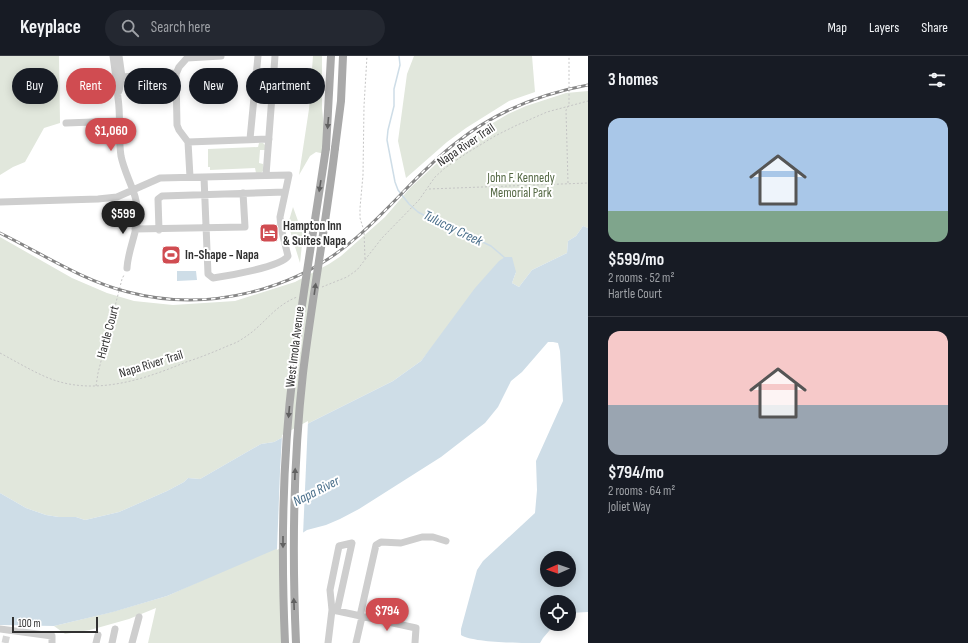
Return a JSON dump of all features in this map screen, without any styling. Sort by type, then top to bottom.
[{"type":"main road","name":"West Imola Avenue","points":[[285,643],[283,521],[288,423],[300,319],[326,148],[331,56]]},
{"type":"main road","name":"West Imola Avenue","points":[[296,643],[294,521],[299,424],[310,320],[330,190],[341,101],[343,56]]},
{"type":"street","points":[[113,56],[118,98],[120,154],[122,164],[133,191],[138,216],[127,268]]},
{"type":"street","points":[[118,98],[122,77],[119,56]]},
{"type":"street","points":[[179,68],[188,57],[221,56]]},
{"type":"street","points":[[250,139],[258,56]]},
{"type":"street","points":[[266,175],[275,56]]},
{"type":"street","points":[[177,104],[177,125],[188,142],[190,177]]},
{"type":"street","points":[[66,123],[119,121]]},
{"type":"street","points":[[188,142],[269,139]]},
{"type":"street","points":[[0,202],[117,197],[160,178],[289,175],[280,217],[281,228],[288,256],[286,259],[270,266],[235,275],[213,278],[208,274],[204,177]]},
{"type":"street","points":[[159,230],[158,199],[160,197],[285,192]]},
{"type":"street","points":[[135,229],[159,230],[245,227],[243,193]]},
{"type":"street","points":[[356,643],[376,545],[381,542],[400,543],[422,537],[433,537],[446,541]]},
{"type":"street","points":[[328,643],[334,610],[352,543],[339,546],[330,590],[334,610]]},
{"type":"street","points":[[334,610],[416,628],[416,643]]},
{"type":"street","points":[[132,643],[139,617]]},
{"type":"street","points":[[112,643],[115,629]]},
{"type":"street","points":[[5,631],[52,636],[52,643]]},
{"type":"street","points":[[96,643],[98,635]]},
{"type":"path","points":[[365,259],[364,231],[360,218],[360,208],[363,175],[364,106],[367,56]]},
{"type":"path","points":[[568,184],[566,110],[569,105],[569,56]]},
{"type":"path","name":"Napa River Trail","points":[[325,286],[352,274],[357,270],[382,238],[419,200],[435,177],[467,152],[495,136],[547,112],[588,101]]},
{"type":"path","points":[[428,189],[588,183]]},
{"type":"path","name":"Hartle Court","points":[[96,386],[122,279]]},
{"type":"path","name":"Napa River Trail","points":[[0,353],[46,377],[76,385],[96,386],[136,380],[165,371],[241,340],[254,331],[278,307],[295,298]]},
{"type":"green space","points":[[0,56],[59,56],[60,123],[44,128],[25,162],[0,175]]},
{"type":"green space","points":[[313,56],[322,56],[322,68],[312,68]]},
{"type":"green space","points":[[414,56],[532,56],[535,92],[509,101],[466,128],[447,142],[406,178],[398,141],[407,74]]},
{"type":"green space","name":"John F. Kennedy Memorial Park","points":[[588,91],[588,228],[583,226],[576,236],[568,241],[567,253],[532,270],[519,287],[512,283],[516,272],[448,327],[421,361],[393,381],[274,442],[261,444],[200,479],[188,478],[184,482],[167,491],[119,512],[85,520],[76,517],[46,515],[26,508],[0,493],[0,237],[72,278],[107,293],[134,301],[173,305],[235,301],[295,282],[341,256],[385,217],[410,188],[450,151],[471,136],[508,114],[526,106],[566,93]]},
{"type":"green space","points":[[309,104],[322,104],[326,148],[325,154],[316,152],[310,156],[299,175]]},
{"type":"green space","points":[[259,143],[263,143],[265,145],[265,150],[260,150],[259,163],[263,164],[263,171],[261,173],[256,173],[255,168],[210,170],[210,167],[208,167],[208,149],[258,147]]},
{"type":"green space","points":[[293,207],[303,235],[300,263],[288,224]]},
{"type":"green space","points":[[283,544],[285,643],[148,643],[156,608],[129,619],[90,630],[65,634],[54,626],[112,612],[167,596]]},
{"type":"water","name":"Napa River","points":[[583,226],[588,228],[588,612],[576,613],[576,595],[540,595],[540,631],[549,631],[540,643],[511,643],[476,640],[461,635],[461,629],[477,570],[483,561],[535,513],[537,490],[536,461],[563,401],[560,351],[558,343],[548,342],[522,372],[511,381],[498,407],[485,423],[441,457],[359,509],[340,519],[326,525],[307,530],[281,547],[167,596],[113,612],[54,626],[0,625],[0,493],[26,508],[46,515],[76,517],[85,520],[119,512],[167,491],[184,482],[188,478],[200,479],[261,444],[274,442],[393,381],[421,361],[475,288],[499,261],[505,257],[512,257],[516,272],[512,283],[519,287],[532,270],[567,253],[568,241],[576,236]]},
{"type":"water","points":[[177,271],[196,271],[197,280],[177,281]]},
{"type":"pier","points":[[308,421],[303,535],[277,550],[282,435]]},
{"type":"waterway","name":"Tulucay Creek","points":[[399,56],[400,65],[394,89],[394,106],[387,140],[395,182],[398,190],[409,204],[418,212],[448,228],[491,246],[505,258]]},
{"type":"tunnel","points":[[5,643],[7,634]]},
{"type":"railway","points":[[0,233],[78,274],[128,292],[158,298],[189,300],[219,298],[249,293],[279,284],[307,271],[333,256],[370,225],[431,164],[472,131],[502,113],[535,99],[553,93],[588,85]]},
{"type":"place","name":"Hampton Inn & Suites Napa","points":[[269,233]]},
{"type":"place","name":"In-Shape - Napa","points":[[171,255]]}]
